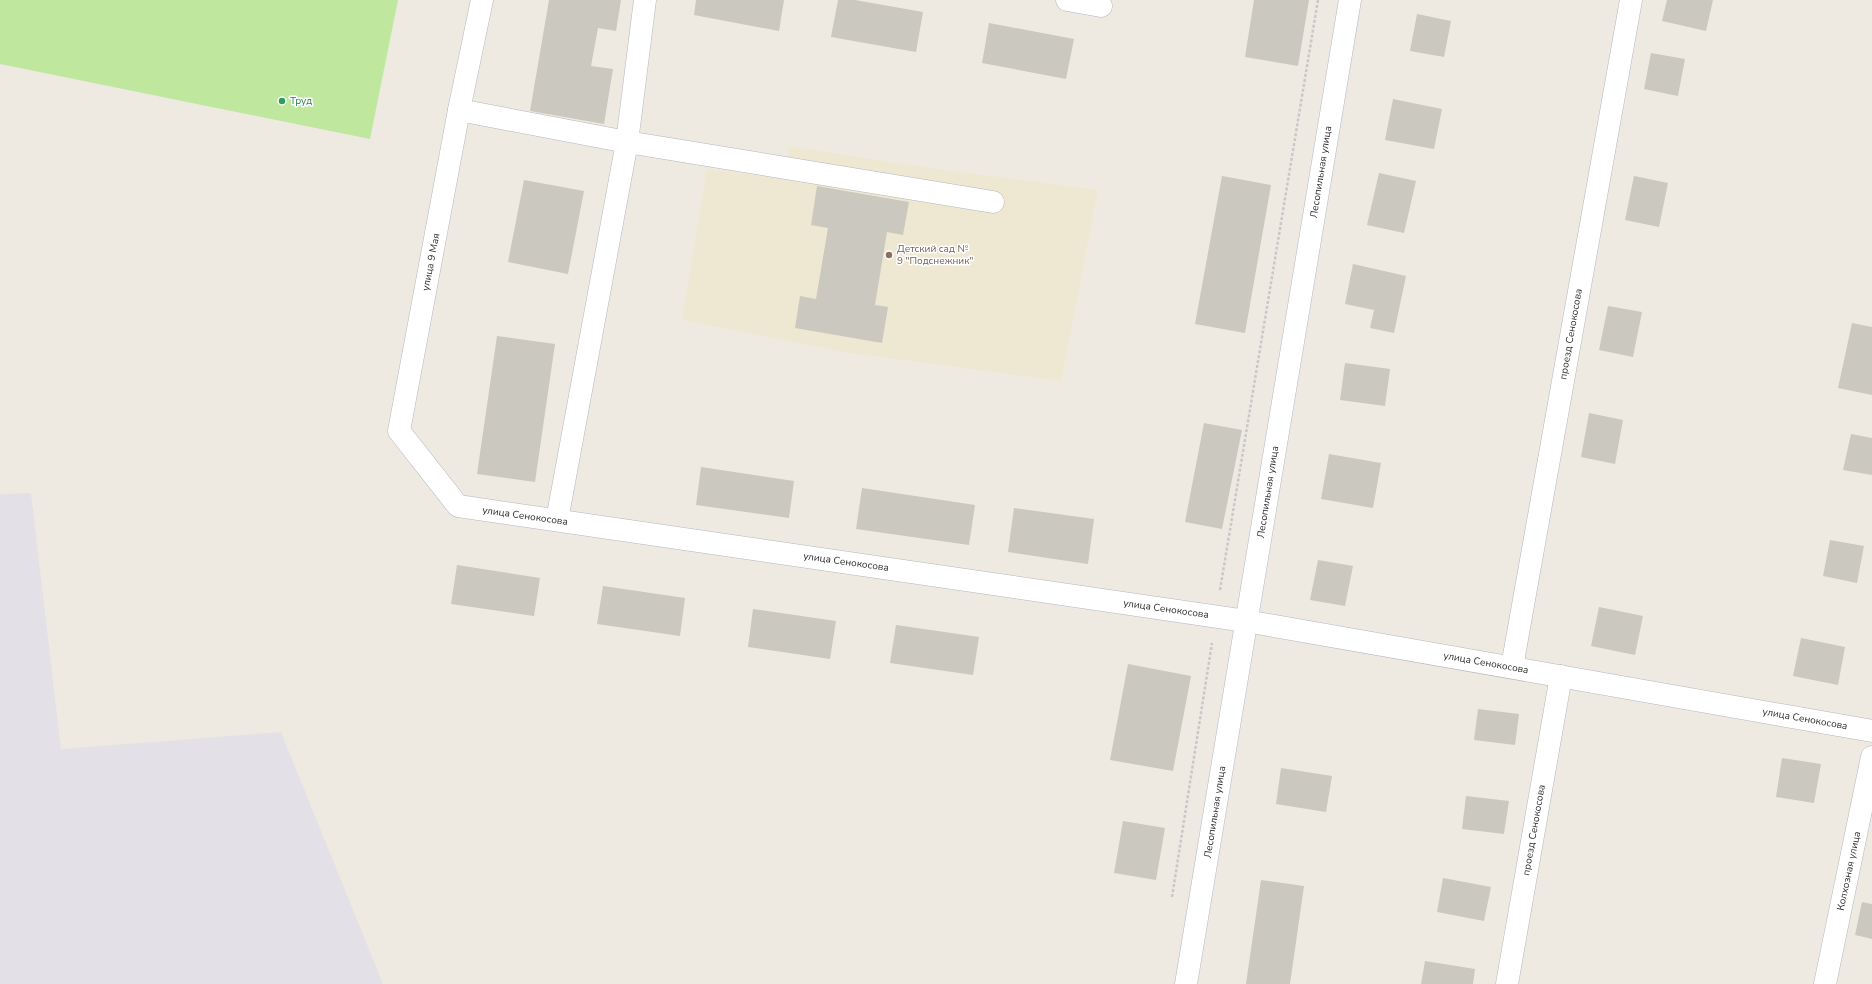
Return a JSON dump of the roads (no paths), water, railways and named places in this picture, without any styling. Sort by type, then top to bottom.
[{"type":"street","name":"улица 9 Мая","points":[[458,506],[399,431],[459,110],[482,0]]},
{"type":"street","points":[[557,520],[627,142],[645,0]]},
{"type":"street","points":[[1067,0],[1101,6]]},
{"type":"street","name":"Лесопильная улица","points":[[1186,984],[1350,0]]},
{"type":"street","name":"проезд Сенокосова","points":[[1512,667],[1631,0]]},
{"type":"street","points":[[459,110],[627,142],[993,202]]},
{"type":"street","name":"улица Сенокосова","points":[[458,506],[1246,620],[1872,731]]},
{"type":"street","name":"проезд Сенокосова","points":[[1507,984],[1561,676]]},
{"type":"street","name":"Колхозная улица","points":[[1826,984],[1872,757]]},
{"type":"place","name":"Труд","points":[[282,101]]},
{"type":"place","name":"Детский сад № 9 \"Подснежник\"","points":[[889,255]]}]
